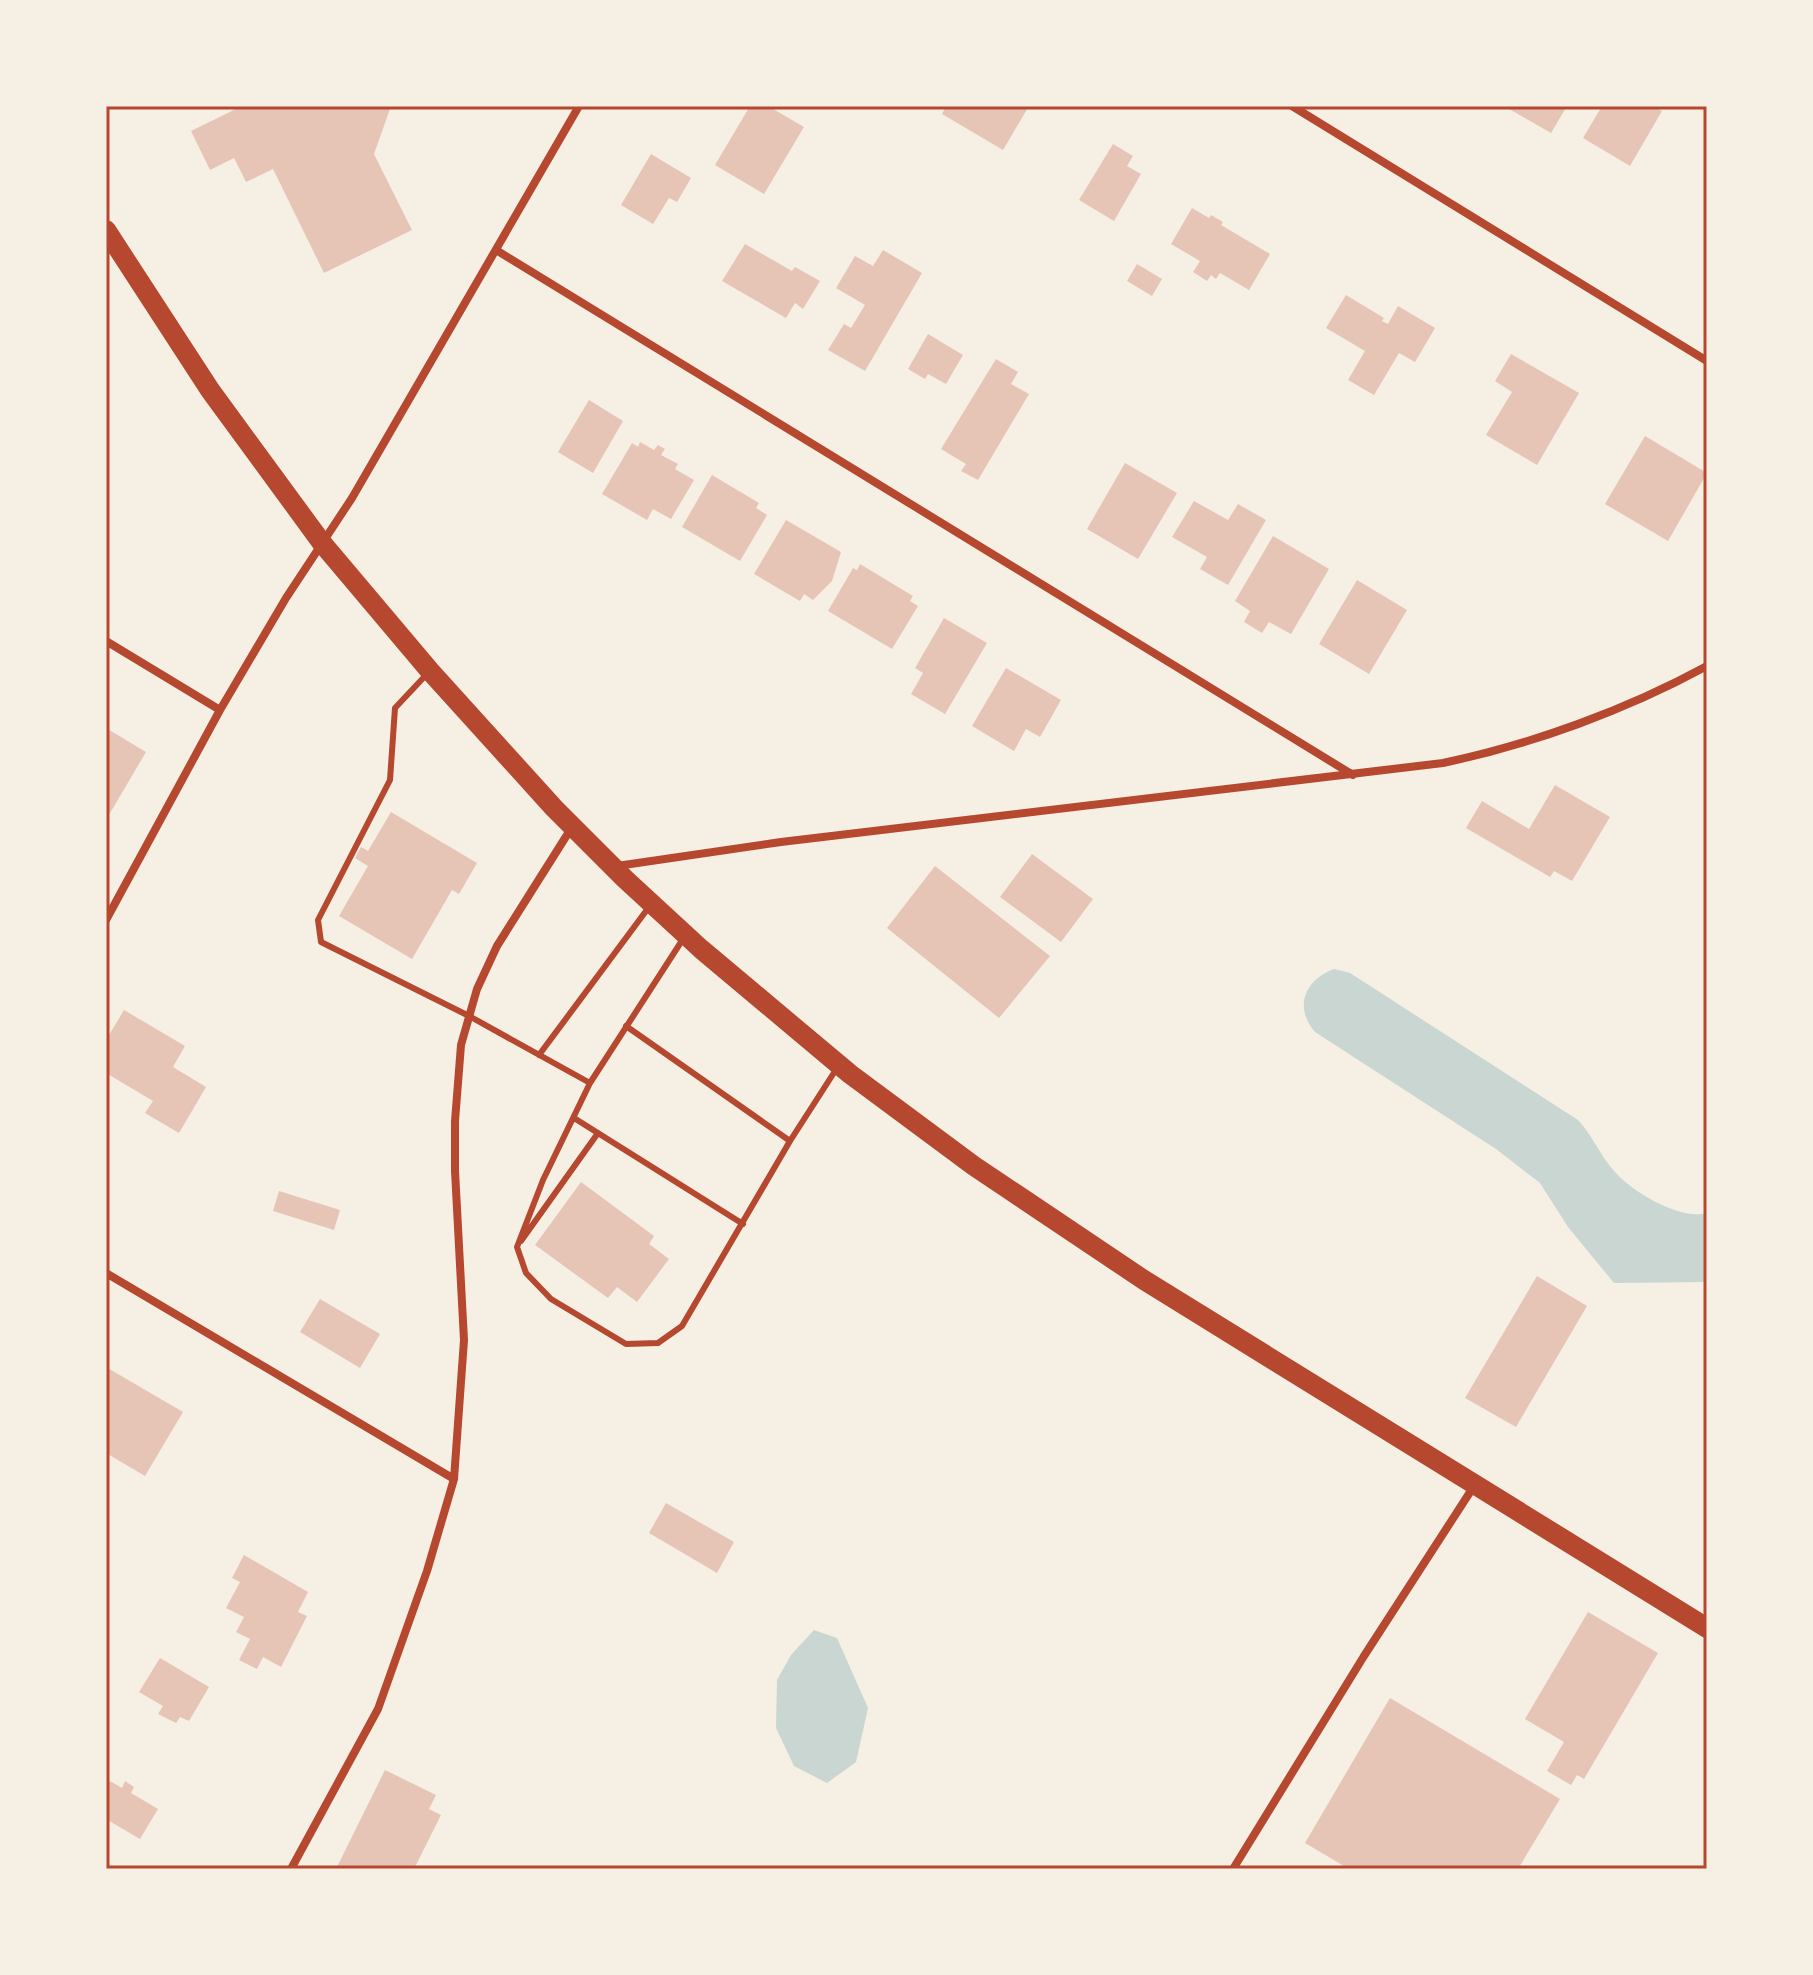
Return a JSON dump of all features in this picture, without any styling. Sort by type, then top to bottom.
[{"type":"main road","points":[[106,230],[210,390],[322,543],[430,671],[572,826],[686,935],[839,1065],[930,1135],[1144,1280],[1707,1628]]},
{"type":"street","points":[[106,920],[220,710],[352,498],[579,106]]},
{"type":"street","points":[[1292,106],[1707,361]]},
{"type":"street","points":[[496,250],[1353,775]]},
{"type":"street","points":[[106,641],[220,710]]},
{"type":"street","points":[[612,867],[781,842],[1443,763],[1520,744],[1618,707],[1707,666]]},
{"type":"street","points":[[291,1869],[378,1709],[427,1571],[454,1479],[464,1340],[455,1121],[461,1045],[477,989],[497,946],[572,826]]},
{"type":"street","points":[[106,1273],[454,1479]]},
{"type":"street","points":[[1233,1869],[1364,1656],[1475,1485]]},
{"type":"lane","points":[[430,671],[395,708],[390,780],[318,920],[321,942],[469,1016],[590,1083]]},
{"type":"lane","points":[[539,1055],[651,904]]},
{"type":"lane","points":[[686,935],[590,1083],[543,1180],[517,1247],[526,1273],[551,1299],[626,1344],[658,1343],[682,1326],[790,1141],[839,1065]]},
{"type":"lane","points":[[626,1026],[790,1141]]},
{"type":"lane","points":[[574,1118],[743,1224]]},
{"type":"lane","points":[[517,1247],[598,1133]]},
{"type":"shaded area","points":[[1334,969],[1350,973],[1578,1120],[1614,1171],[1644,1195],[1683,1213],[1707,1213],[1707,1282],[1614,1283],[1568,1227],[1540,1183],[1496,1149],[1315,1032],[1305,1014],[1305,996],[1315,980]]},
{"type":"shaded area","points":[[814,1630],[837,1638],[868,1708],[856,1762],[827,1783],[794,1766],[776,1728],[777,1680],[791,1655]]},
{"type":"building","points":[[242,106],[391,106],[374,154],[412,230],[324,273],[273,169],[246,182],[234,158],[210,170],[191,131]]},
{"type":"building","points":[[750,106],[768,106],[804,127],[764,194],[715,165]]},
{"type":"building","points":[[946,106],[1029,106],[1003,150],[942,114]]},
{"type":"building","points":[[1504,106],[1567,106],[1551,133]]},
{"type":"building","points":[[1602,106],[1653,106],[1662,111],[1630,166],[1583,138]]},
{"type":"building","points":[[1113,144],[1133,156],[1127,166],[1141,174],[1114,221],[1079,200]]},
{"type":"building","points":[[651,154],[691,178],[677,202],[669,198],[653,224],[621,205]]},
{"type":"building","points":[[1192,208],[1223,222],[1221,225],[1270,254],[1249,290],[1220,273],[1216,279],[1211,275],[1207,281],[1193,272],[1200,261],[1171,244]]},
{"type":"building","points":[[745,244],[792,271],[795,267],[820,281],[803,309],[795,303],[786,318],[722,281]]},
{"type":"building","points":[[883,250],[922,273],[865,371],[828,350],[844,324],[851,328],[865,305],[836,288],[855,256],[873,266]]},
{"type":"building","points":[[1137,264],[1162,279],[1152,296],[1127,281]]},
{"type":"building","points":[[1346,295],[1384,318],[1382,321],[1388,324],[1398,306],[1435,328],[1415,362],[1399,353],[1374,395],[1348,380],[1365,351],[1326,328]]},
{"type":"building","points":[[928,334],[963,355],[946,384],[928,374],[925,379],[908,369]]},
{"type":"building","points":[[1511,354],[1579,393],[1537,465],[1486,435],[1512,392],[1495,381]]},
{"type":"building","points":[[996,359],[1018,372],[1011,384],[1029,394],[978,480],[961,471],[966,464],[941,449]]},
{"type":"building","points":[[589,400],[623,421],[593,473],[558,452]]},
{"type":"building","points":[[1645,436],[1707,473],[1668,541],[1605,504]]},
{"type":"building","points":[[640,442],[654,450],[658,445],[665,449],[661,455],[678,464],[675,469],[694,480],[671,519],[653,509],[647,520],[602,494],[632,443],[638,447]]},
{"type":"building","points":[[1125,463],[1177,493],[1138,559],[1087,529]]},
{"type":"building","points":[[712,475],[759,503],[756,508],[767,515],[740,561],[682,527]]},
{"type":"building","points":[[1194,501],[1228,520],[1238,504],[1266,520],[1228,585],[1200,569],[1207,557],[1172,537]]},
{"type":"building","points":[[786,520],[841,552],[832,581],[813,600],[804,594],[800,601],[754,574]]},
{"type":"building","points":[[1273,536],[1329,569],[1291,634],[1269,622],[1262,633],[1244,622],[1250,611],[1235,601]]},
{"type":"building","points":[[860,564],[913,596],[910,601],[918,606],[892,649],[828,611],[853,568],[857,570]]},
{"type":"building","points":[[1357,580],[1407,610],[1369,674],[1319,644]]},
{"type":"building","points":[[944,618],[987,643],[945,714],[911,694],[923,673],[915,668]]},
{"type":"building","points":[[1006,668],[1061,700],[1040,737],[1026,729],[1014,751],[972,726]]},
{"type":"building","points":[[106,728],[146,752],[106,820]]},
{"type":"building","points":[[1555,785],[1610,817],[1572,881],[1554,871],[1550,877],[1466,828],[1482,801],[1529,829]]},
{"type":"building","points":[[391,812],[477,863],[459,894],[452,890],[412,959],[339,916],[368,866],[355,858],[361,847],[368,851]]},
{"type":"building","points":[[1032,854],[1093,899],[1061,942],[1000,897]]},
{"type":"building","points":[[935,866],[1050,956],[999,1018],[887,928]]},
{"type":"building","points":[[124,1010],[185,1046],[173,1067],[206,1087],[179,1133],[145,1113],[153,1101],[106,1073],[106,1040]]},
{"type":"building","points":[[581,1182],[654,1236],[649,1244],[669,1259],[637,1302],[617,1287],[608,1298],[535,1245]]},
{"type":"building","points":[[279,1191],[340,1210],[334,1230],[273,1211]]},
{"type":"building","points":[[1537,1276],[1587,1306],[1516,1427],[1465,1398]]},
{"type":"building","points":[[320,1299],[380,1334],[360,1368],[300,1332]]},
{"type":"building","points":[[106,1367],[183,1412],[145,1476],[106,1453]]},
{"type":"building","points":[[666,1503],[734,1542],[717,1573],[649,1533]]},
{"type":"building","points":[[244,1555],[308,1592],[298,1612],[307,1616],[281,1667],[263,1657],[257,1669],[239,1660],[250,1639],[236,1632],[244,1617],[226,1608],[240,1582],[232,1578]]},
{"type":"building","points":[[1588,1612],[1658,1653],[1584,1779],[1577,1775],[1571,1785],[1547,1771],[1564,1742],[1525,1719]]},
{"type":"building","points":[[160,1658],[209,1687],[189,1721],[180,1717],[176,1723],[158,1714],[163,1706],[139,1692]]},
{"type":"building","points":[[1390,1698],[1560,1799],[1518,1869],[1349,1869],[1305,1843]]},
{"type":"building","points":[[385,1770],[436,1795],[429,1809],[441,1815],[414,1869],[336,1869]]},
{"type":"building","points":[[110,1781],[122,1788],[125,1781],[134,1787],[131,1793],[158,1809],[140,1839],[106,1819],[106,1789]]}]
